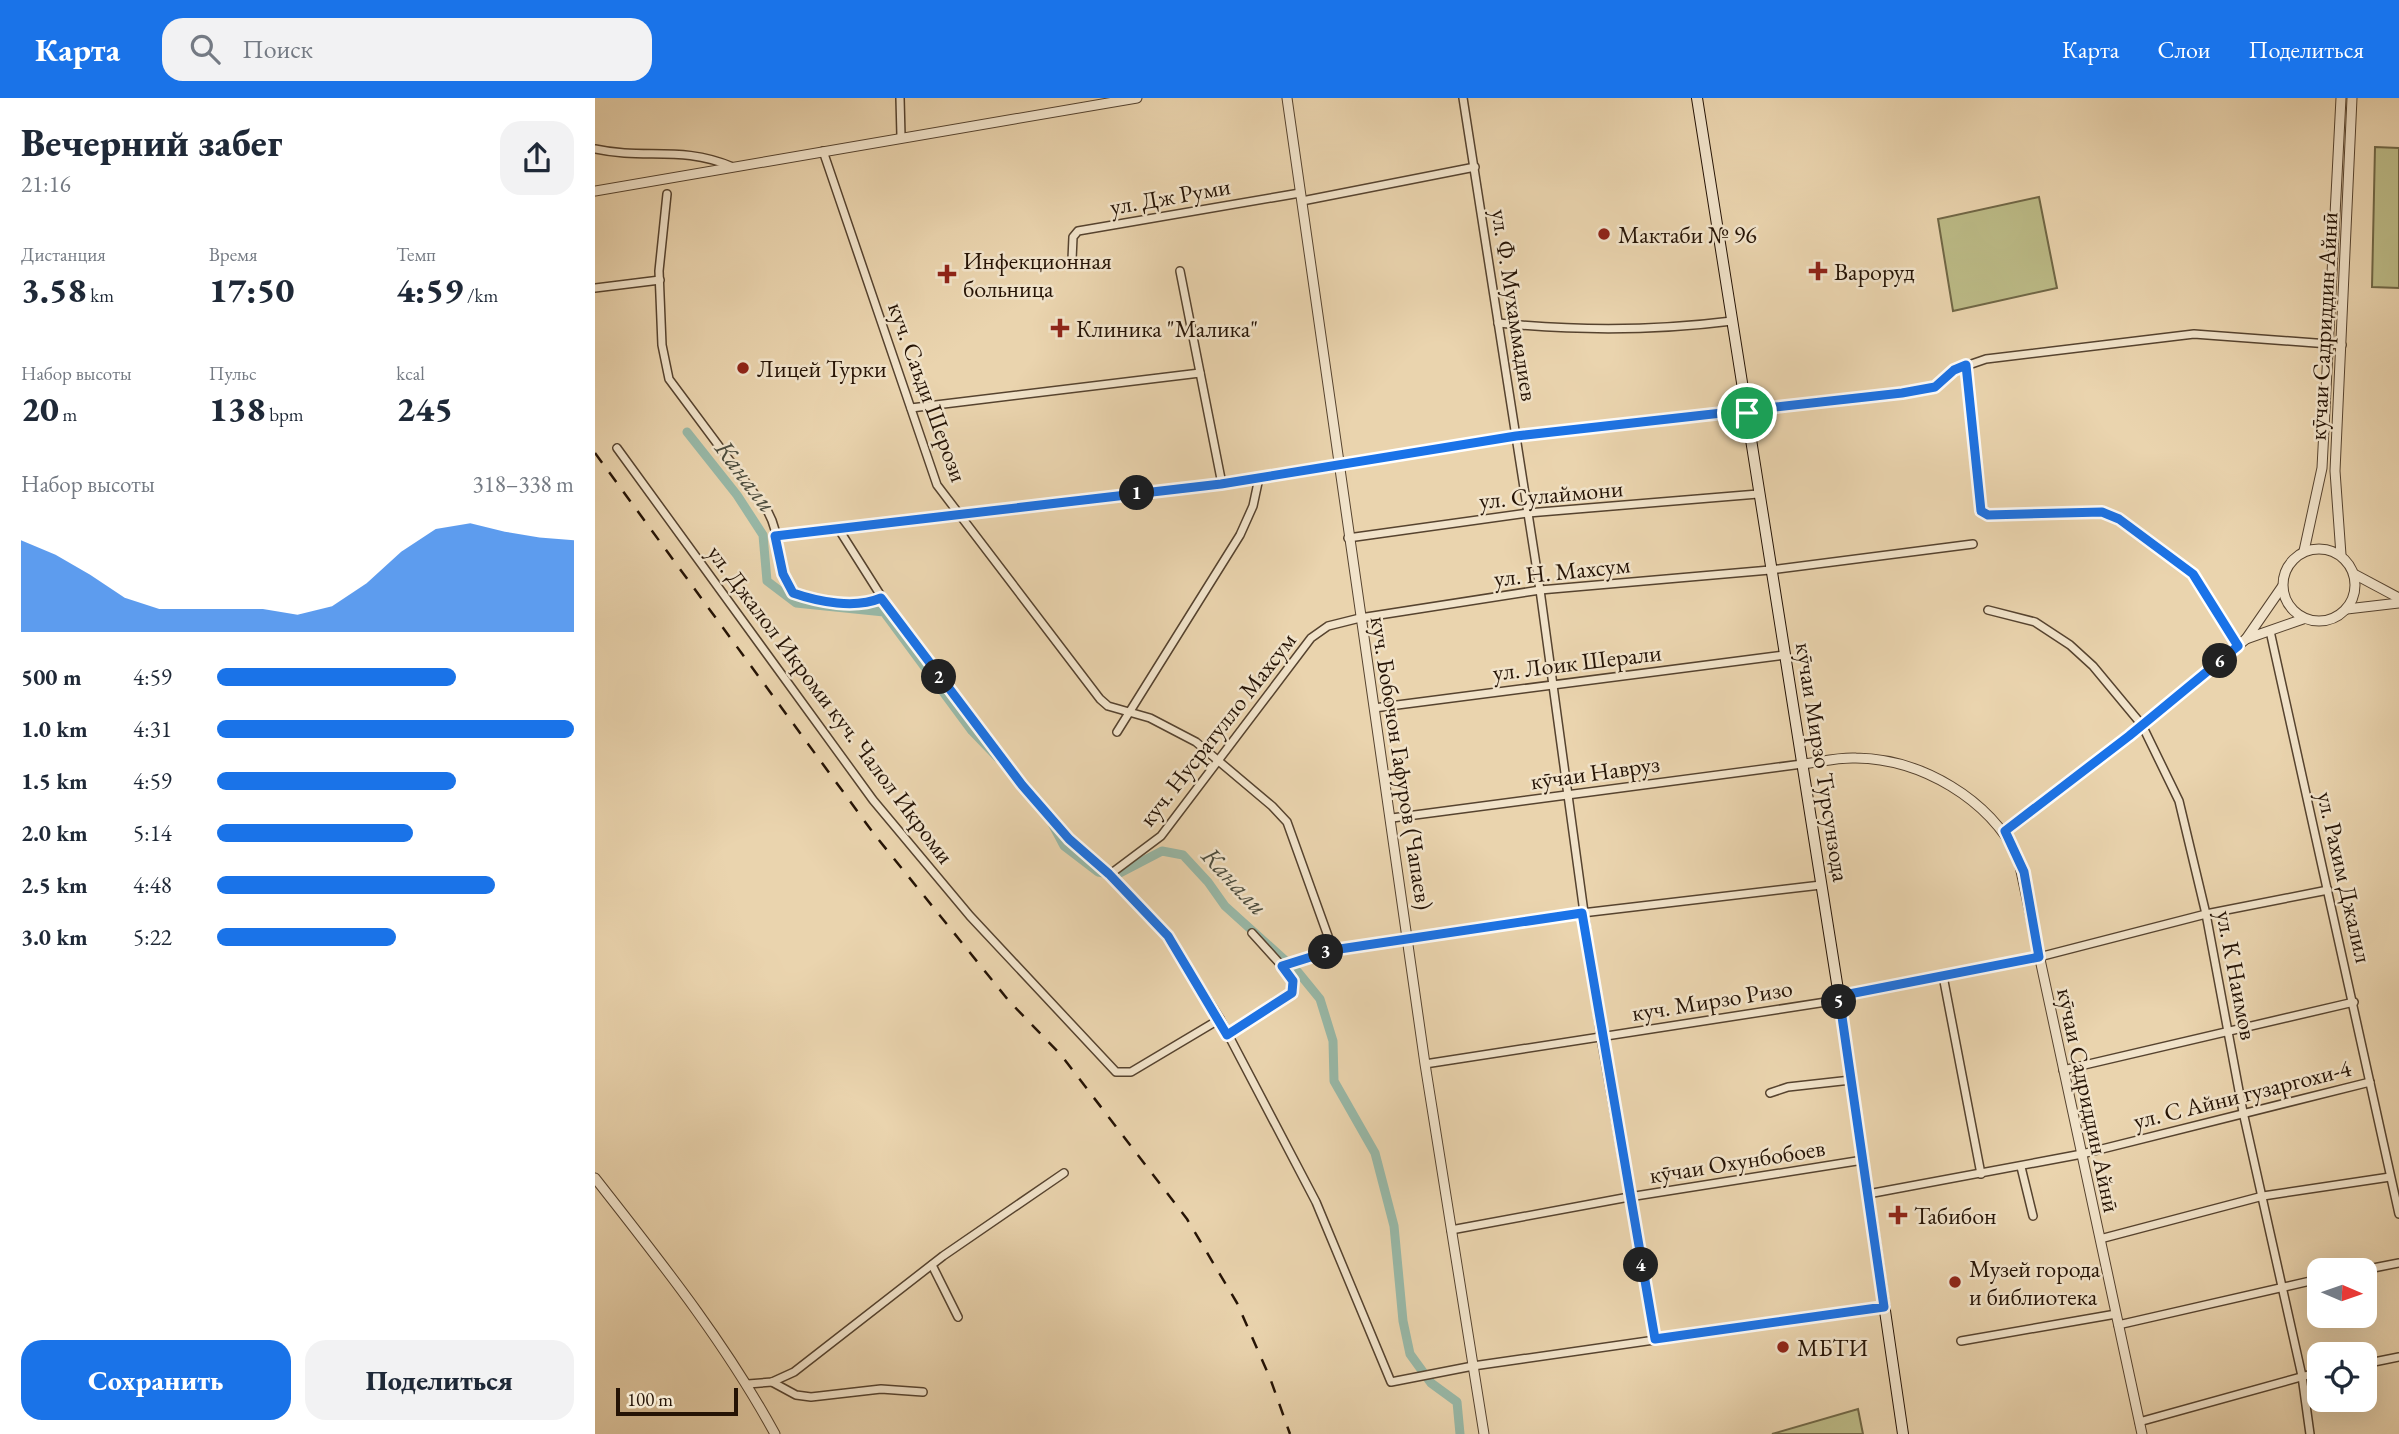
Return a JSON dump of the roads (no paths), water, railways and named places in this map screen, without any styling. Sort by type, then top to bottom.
[{"type":"main road","name":"кӯчаи Мирзо Турсунзода","points":[[1697,98],[1839,998],[1903,1434]]},
{"type":"street","points":[[900,98],[901,136]]},
{"type":"street","points":[[595,191],[901,136],[1137,98]]},
{"type":"street","name":"куч. Бобочон Гафуров (Чапаев)","points":[[1287,98],[1348,538],[1392,818],[1425,1064],[1484,1434]]},
{"type":"street","name":"ул. Ф. Мухаммадиев","points":[[1463,98],[1540,590],[1601,1037],[1655,1339]]},
{"type":"street","name":"кӯчаи Садриддин Айнӣ","points":[[2304,551],[2322,468],[2341,98]]},
{"type":"street","name":"кӯчаи Садриддин Айнӣ","points":[[2341,555],[2335,471],[2352,98]]},
{"type":"street","points":[[595,149],[610,152],[687,153],[708,156],[733,167]]},
{"type":"street","name":"куч. Саъди Шерози","points":[[823,151],[937,485],[1083,681],[1108,706],[1174,729],[1196,742],[1272,806],[1287,822],[1333,950]]},
{"type":"street","points":[[1301,197],[1475,167]]},
{"type":"street","points":[[667,194],[660,280],[662,345],[670,379],[768,512],[773,521],[783,574],[793,593],[809,599],[859,604],[881,598]]},
{"type":"street","name":"ул. Дж Руми","points":[[1072,260],[1073,237],[1078,231],[1301,197]]},
{"type":"street","points":[[1180,271],[1221,484]]},
{"type":"street","points":[[595,288],[660,280]]},
{"type":"street","points":[[1498,323],[1613,330],[1671,329],[1732,321]]},
{"type":"street","points":[[775,536],[956,512],[1221,484],[1516,436],[1747,413],[1935,387],[1954,370],[1986,359],[2194,334],[2342,345]]},
{"type":"street","points":[[1966,365],[1981,511],[1988,515],[2102,512],[2119,519],[2193,574],[2242,643]]},
{"type":"street","points":[[911,408],[1200,373]]},
{"type":"street","name":"ул. Джалол Икроми куч. Чалол Икроми","points":[[617,448],[873,800],[970,916],[1116,1072],[1131,1072],[1220,1019]]},
{"type":"street","points":[[1117,732],[1126,713],[1240,535],[1253,506],[1259,478]]},
{"type":"street","name":"ул. Сулаймони","points":[[1348,538],[1528,513],[1758,494]]},
{"type":"street","points":[[838,528],[881,598],[1022,785],[1069,839],[1109,874],[1168,936],[1220,1019],[1322,1215],[1385,1376],[1391,1382],[1473,1366],[1884,1307]]},
{"type":"street","name":"ул. Н. Махсум","points":[[1360,618],[1540,590],[1770,569],[1973,544]]},
{"type":"street","points":[[2005,831],[2242,643],[2282,587],[2286,567],[2304,551],[2323,548],[2341,555],[2354,573],[2399,600]]},
{"type":"street","points":[[2347,609],[2355,592],[2354,573]]},
{"type":"street","points":[[2282,587],[2287,603],[2304,619]]},
{"type":"street","points":[[2242,643],[2304,619],[2327,621],[2347,609],[2399,600]]},
{"type":"street","name":"ул. К Наимов","points":[[1988,610],[2035,622],[2070,645],[2093,666],[2143,724],[2179,801],[2206,914],[2243,1112],[2302,1376],[2310,1434]]},
{"type":"street","name":"куч. Нусратулло Махсум","points":[[1109,874],[1161,836],[1311,638],[1328,626],[1360,618]]},
{"type":"street","name":"ул. Рахим Джалил","points":[[2270,631],[2399,1214]]},
{"type":"street","name":"ул. Лоик Шерали","points":[[1374,708],[1785,655]]},
{"type":"street","name":"кӯчаи Садриддин Айнӣ","points":[[1802,764],[1855,758],[1880,761],[1925,774],[1955,788],[2005,831],[2024,872],[2039,957],[2141,1434]]},
{"type":"street","name":"кӯчаи Навруз","points":[[1392,818],[1802,764]]},
{"type":"street","points":[[1282,966],[1333,950],[1582,913],[1821,885]]},
{"type":"street","name":"куч. Мирзо Ризо","points":[[1425,1064],[1839,998],[2039,957],[2206,914],[2328,890]]},
{"type":"street","points":[[1227,1035],[1292,993],[1293,981],[1252,933]]},
{"type":"street","points":[[1943,976],[1981,1174]]},
{"type":"street","points":[[2063,1070],[2229,1029],[2354,1002]]},
{"type":"street","points":[[1770,1093],[1788,1087],[1851,1080]]},
{"type":"street","name":"ул. С Айни гузаргохи-4","points":[[1868,1195],[2081,1154],[2370,1082]]},
{"type":"street","name":"кӯчаи Охунбобоев","points":[[1451,1230],[1629,1197],[1863,1160]]},
{"type":"street","points":[[2021,1167],[2033,1216]]},
{"type":"street","points":[[748,1384],[772,1382],[794,1372],[932,1265],[1064,1173]]},
{"type":"street","points":[[2100,1239],[2263,1196],[2390,1177]]},
{"type":"street","points":[[595,1178],[679,1284],[748,1384],[775,1434]]},
{"type":"street","points":[[2377,1267],[2399,1263]]},
{"type":"street","points":[[932,1265],[958,1317]]},
{"type":"street","points":[[2118,1325],[2307,1282]]},
{"type":"street","points":[[1961,1341],[2116,1314]]},
{"type":"street","points":[[2377,1361],[2399,1357]]},
{"type":"street","points":[[2139,1422],[2307,1375]]},
{"type":"street","points":[[772,1382],[796,1395],[811,1397],[871,1389],[923,1392]]},
{"type":"waterway","name":"Канали","points":[[687,432],[737,495],[763,535],[767,581],[796,603],[884,612],[972,731],[998,758]]},
{"type":"waterway","name":"Канали","points":[[1048,816],[1064,846],[1098,872],[1116,875],[1162,851],[1183,855],[1208,882],[1225,906],[1298,972],[1320,999],[1333,1041],[1334,1081],[1375,1153],[1394,1226],[1403,1321],[1410,1354],[1431,1383],[1457,1402],[1460,1434]]},
{"type":"railway","points":[[595,453],[874,834],[1009,1001],[1061,1055],[1187,1219],[1237,1303],[1270,1378],[1290,1434]]},
{"type":"place","name":"Мактаби № 96","points":[[1604,234]]},
{"type":"place","name":"Вароруд","points":[[1818,271]]},
{"type":"place","name":"Инфекционная больница","points":[[947,274]]},
{"type":"place","name":"Клиника \"Малика\"","points":[[1060,328]]},
{"type":"place","name":"Лицей Турки","points":[[743,368]]},
{"type":"place","name":"Табибон","points":[[1898,1215]]},
{"type":"place","name":"Музей города и библиотека","points":[[1955,1282]]},
{"type":"place","name":"МБТИ","points":[[1783,1347]]}]
